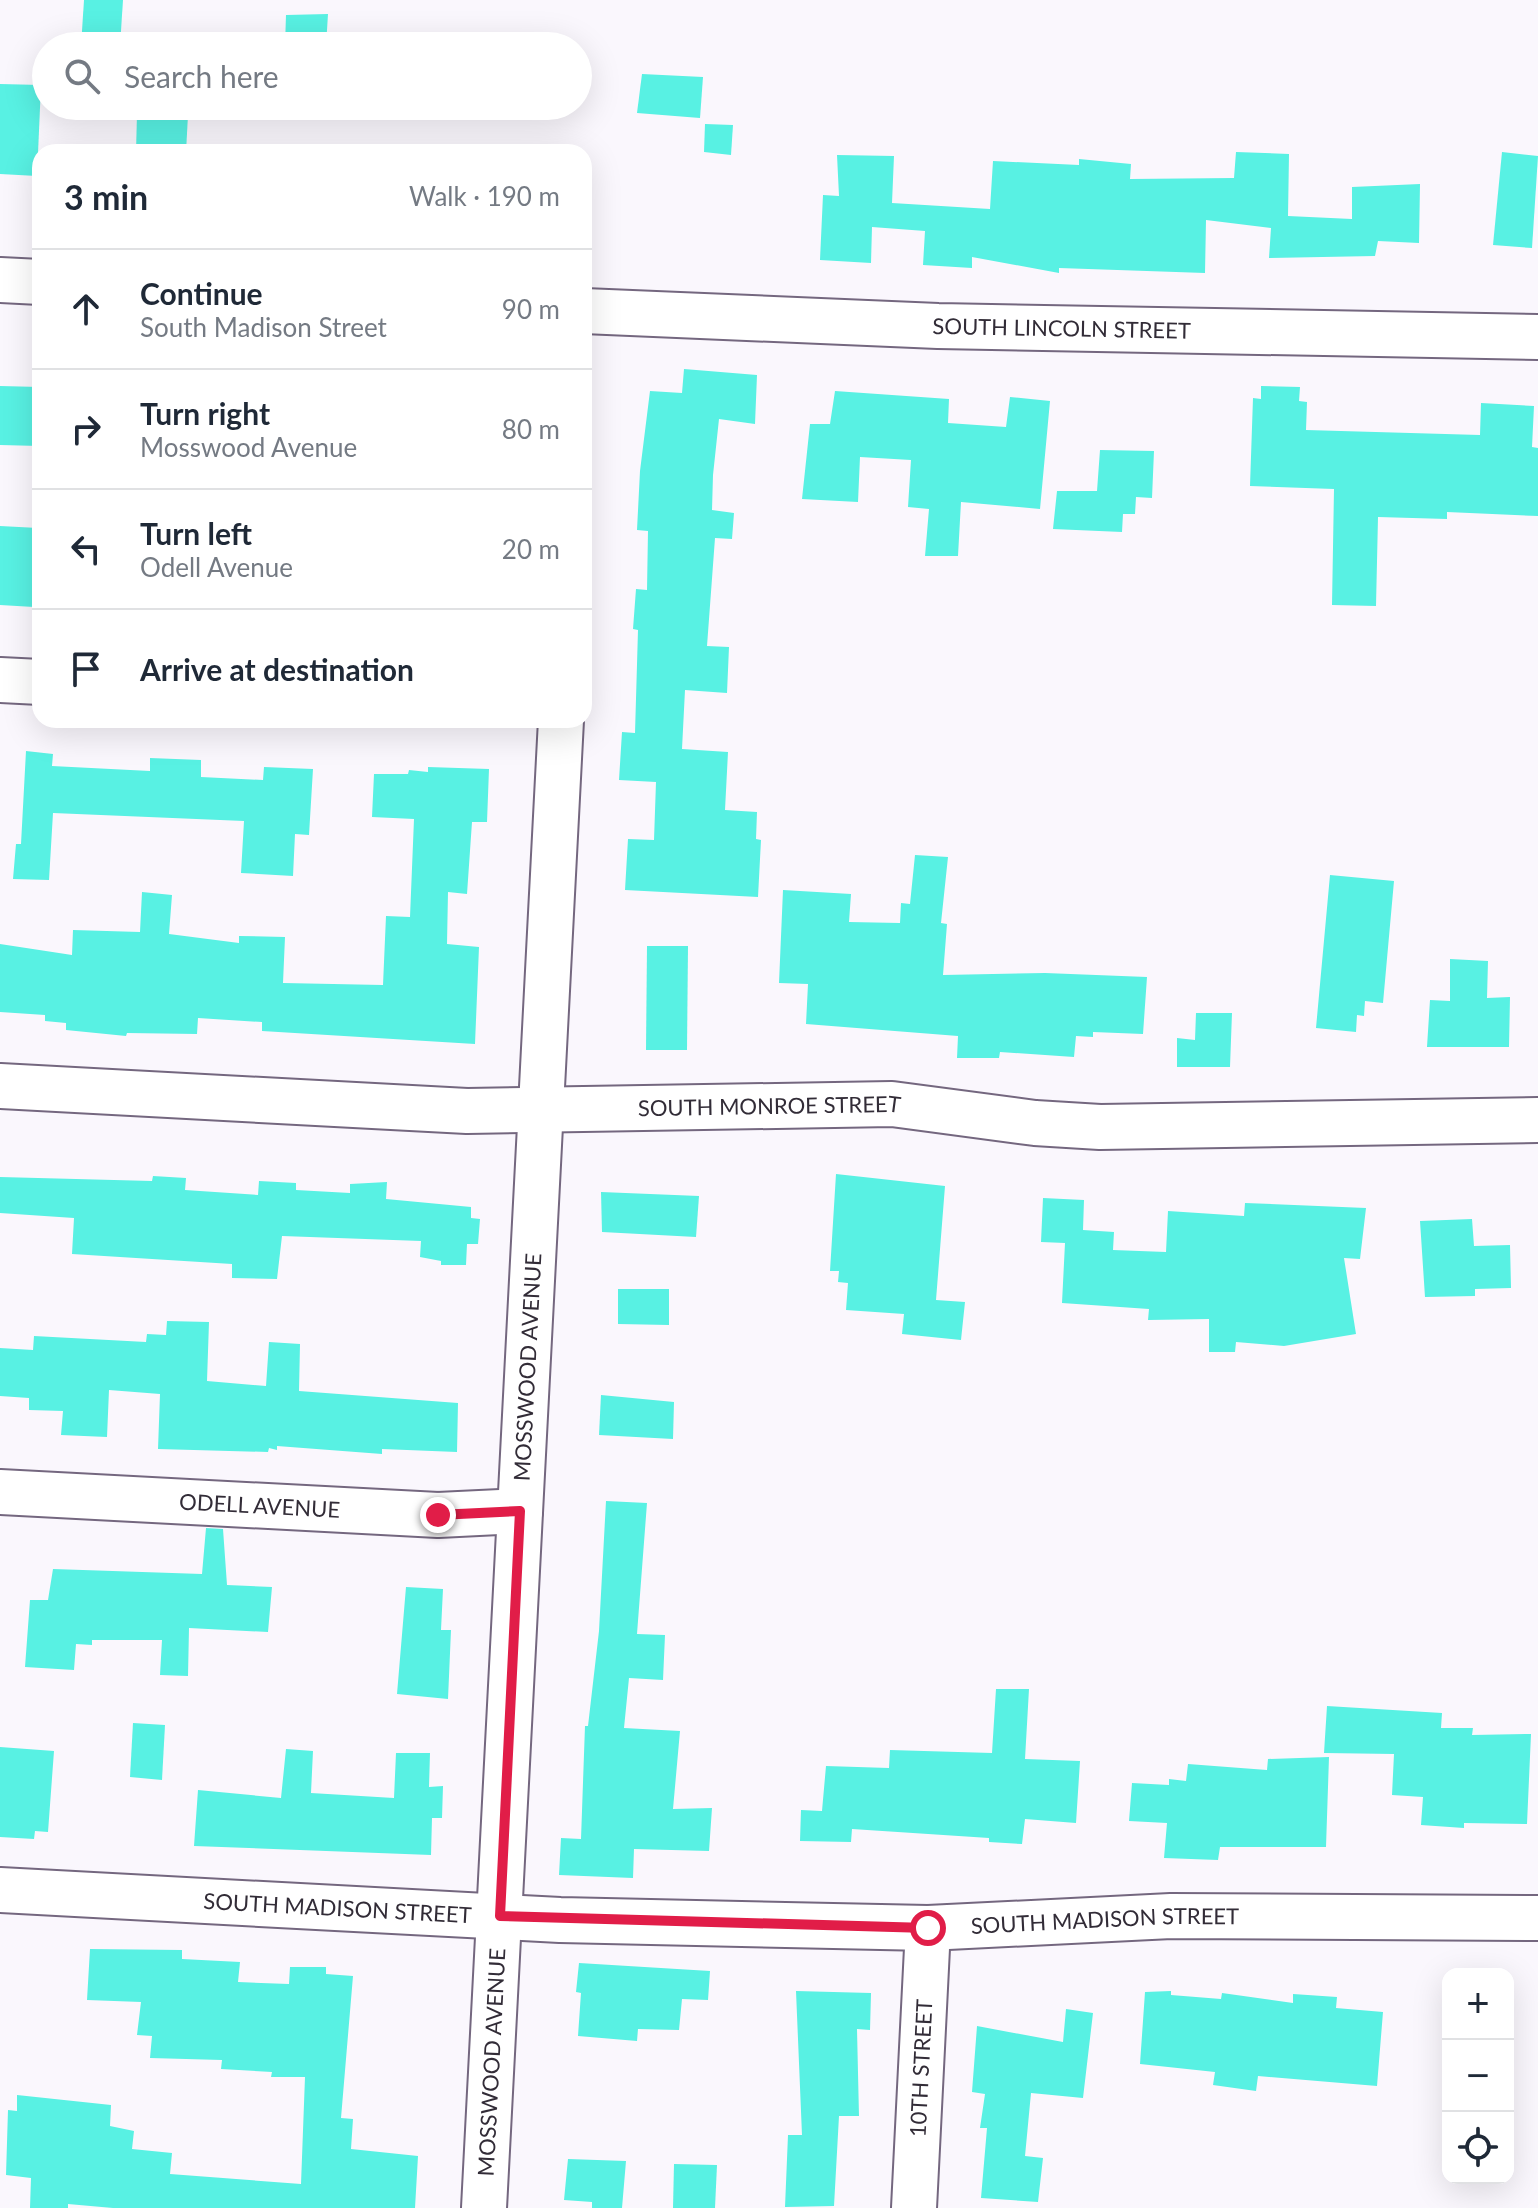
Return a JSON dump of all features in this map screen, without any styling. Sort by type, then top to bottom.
[{"type":"street","points":[[0,280],[32,282]]},
{"type":"street","name":"SOUTH LINCOLN STREET","points":[[592,311],[938,326],[1538,337]]},
{"type":"street","points":[[0,680],[32,682]]},
{"type":"street","name":"MOSSWOOD AVENUE","points":[[484,2208],[561,728]]},
{"type":"street","name":"SOUTH MONROE STREET","points":[[0,1086],[540,1111],[892,1104],[1035,1123],[1100,1127],[1538,1120]]},
{"type":"street","name":"ODELL AVENUE","points":[[0,1492],[438,1515],[520,1511]]},
{"type":"street","name":"SOUTH MADISON STREET","points":[[0,1890],[500,1916],[928,1928],[1171,1916],[1538,1918]]},
{"type":"street","name":"10TH STREET","points":[[914,2208],[928,1928]]},
{"type":"building","points":[[84,0],[123,0],[121,32],[82,32]]},
{"type":"building","points":[[328,14],[327,32],[285,32],[286,15]]},
{"type":"building","points":[[642,74],[703,77],[700,118],[637,113]]},
{"type":"building","points":[[0,84],[32,85],[32,120],[39,120],[38,144],[32,144],[32,176],[0,174]]},
{"type":"building","points":[[137,120],[188,120],[186,144],[136,144]]},
{"type":"building","points":[[705,124],[733,125],[731,155],[704,152]]},
{"type":"building","points":[[1236,152],[1289,154],[1288,216],[1352,219],[1352,187],[1420,184],[1419,243],[1378,241],[1375,256],[1269,258],[1271,228],[1206,220],[1205,273],[1059,268],[1059,273],[972,257],[972,268],[923,265],[925,231],[872,227],[871,263],[820,260],[823,195],[839,196],[837,155],[894,156],[892,203],[990,209],[993,161],[1079,165],[1079,159],[1131,164],[1130,179],[1234,178]]},
{"type":"building","points":[[1502,152],[1538,156],[1532,248],[1493,245]]},
{"type":"building","points":[[684,369],[757,375],[755,424],[719,419],[713,475],[712,510],[734,513],[732,539],[715,538],[707,646],[729,647],[727,693],[685,690],[682,749],[728,752],[725,810],[757,812],[756,839],[761,840],[758,897],[625,890],[628,839],[654,840],[656,782],[619,780],[622,732],[635,733],[638,630],[633,629],[636,589],[647,590],[648,531],[637,530],[640,471],[650,391],[682,393]]},
{"type":"building","points":[[0,386],[32,387],[32,446],[0,445]]},
{"type":"building","points":[[1261,386],[1300,387],[1299,401],[1307,402],[1306,430],[1480,435],[1481,403],[1534,406],[1532,447],[1538,448],[1538,516],[1447,512],[1447,519],[1378,517],[1376,606],[1332,605],[1334,489],[1250,486],[1253,398],[1261,399]]},
{"type":"building","points":[[835,391],[949,399],[948,423],[1006,427],[1010,397],[1050,401],[1040,509],[961,502],[958,556],[925,556],[929,509],[908,507],[911,460],[860,457],[858,502],[802,499],[810,424],[830,424]]},
{"type":"building","points":[[1100,450],[1154,451],[1152,498],[1136,497],[1135,514],[1123,514],[1122,532],[1053,529],[1057,491],[1097,491]]},
{"type":"building","points":[[0,526],[32,528],[32,607],[0,605]]},
{"type":"building","points":[[26,751],[53,754],[52,766],[150,771],[150,758],[201,760],[201,777],[263,780],[264,767],[313,769],[309,835],[295,834],[293,876],[241,873],[244,821],[53,813],[49,880],[13,879],[16,844],[21,844]]},
{"type":"building","points":[[428,767],[489,769],[487,822],[472,822],[467,894],[448,892],[447,944],[479,947],[475,1044],[262,1031],[262,1022],[198,1018],[197,1034],[127,1033],[126,1036],[66,1030],[66,1023],[45,1021],[45,1015],[0,1012],[0,944],[72,955],[73,930],[140,932],[142,892],[172,895],[169,934],[239,943],[239,936],[285,937],[283,983],[383,985],[386,916],[410,917],[414,819],[372,817],[374,774],[408,774],[409,770],[428,772]]},
{"type":"building","points":[[915,855],[948,857],[941,923],[947,924],[943,975],[1045,973],[1147,977],[1143,1034],[1093,1032],[1093,1037],[1076,1036],[1074,1057],[1000,1052],[999,1058],[957,1058],[958,1036],[806,1024],[808,984],[779,983],[783,890],[851,894],[849,922],[900,923],[901,903],[910,904]]},
{"type":"building","points":[[1330,875],[1394,881],[1383,1003],[1365,1001],[1364,1016],[1357,1015],[1356,1032],[1316,1028]]},
{"type":"building","points":[[647,946],[688,946],[687,1050],[646,1050]]},
{"type":"building","points":[[1450,959],[1488,961],[1487,998],[1510,997],[1509,1047],[1427,1047],[1430,1000],[1450,1001]]},
{"type":"building","points":[[1196,1013],[1232,1013],[1230,1067],[1177,1067],[1177,1038],[1195,1040]]},
{"type":"building","points":[[836,1174],[945,1186],[936,1300],[965,1302],[961,1340],[902,1334],[904,1314],[846,1310],[848,1283],[838,1282],[839,1271],[830,1271]]},
{"type":"building","points":[[153,1176],[186,1178],[185,1190],[258,1195],[259,1181],[296,1183],[296,1190],[350,1193],[350,1184],[387,1182],[386,1199],[471,1207],[471,1218],[480,1219],[478,1244],[467,1244],[466,1265],[441,1265],[441,1261],[420,1257],[421,1241],[282,1236],[277,1279],[232,1278],[232,1264],[72,1254],[74,1218],[0,1213],[0,1177],[152,1181]]},
{"type":"building","points":[[601,1192],[699,1196],[696,1237],[602,1232]]},
{"type":"building","points":[[1043,1198],[1084,1200],[1083,1230],[1114,1232],[1113,1250],[1166,1252],[1168,1211],[1244,1216],[1245,1203],[1366,1208],[1360,1259],[1344,1258],[1356,1334],[1284,1346],[1236,1342],[1235,1352],[1209,1352],[1209,1319],[1148,1320],[1149,1309],[1062,1303],[1065,1243],[1041,1242]]},
{"type":"building","points":[[1472,1219],[1474,1246],[1510,1245],[1511,1288],[1475,1289],[1475,1296],[1425,1297],[1420,1221]]},
{"type":"building","points":[[618,1289],[669,1289],[669,1325],[618,1324]]},
{"type":"building","points":[[167,1321],[209,1322],[207,1381],[266,1386],[269,1342],[300,1344],[299,1391],[458,1403],[457,1452],[382,1449],[382,1454],[277,1446],[277,1450],[269,1448],[268,1452],[158,1449],[160,1394],[109,1390],[107,1437],[61,1435],[63,1411],[29,1410],[29,1398],[0,1396],[0,1348],[33,1350],[34,1336],[146,1342],[147,1334],[166,1335]]},
{"type":"building","points":[[601,1395],[674,1402],[673,1439],[599,1435]]},
{"type":"building","points":[[606,1501],[647,1503],[637,1634],[665,1635],[663,1680],[629,1678],[624,1728],[680,1731],[673,1809],[712,1808],[709,1851],[634,1849],[633,1878],[559,1875],[561,1838],[581,1839],[585,1726],[588,1726],[599,1631]]},
{"type":"building","points":[[206,1528],[223,1529],[227,1585],[272,1587],[268,1632],[189,1628],[188,1676],[160,1675],[162,1640],[92,1640],[92,1645],[76,1644],[74,1670],[25,1667],[30,1600],[48,1600],[53,1569],[202,1574]]},
{"type":"building","points":[[406,1587],[443,1589],[441,1630],[451,1630],[448,1699],[397,1694]]},
{"type":"building","points":[[996,1689],[1029,1689],[1025,1759],[1080,1761],[1076,1823],[1025,1819],[1022,1844],[989,1842],[989,1838],[852,1829],[851,1842],[800,1841],[801,1810],[822,1811],[826,1766],[889,1768],[890,1750],[992,1753]]},
{"type":"building","points":[[1327,1706],[1442,1713],[1441,1728],[1473,1728],[1472,1735],[1531,1734],[1527,1824],[1464,1823],[1464,1828],[1421,1825],[1423,1797],[1392,1795],[1394,1754],[1324,1753]]},
{"type":"building","points":[[133,1723],[165,1725],[162,1780],[130,1777]]},
{"type":"building","points":[[0,1747],[54,1751],[48,1832],[35,1831],[34,1839],[0,1837]]},
{"type":"building","points":[[286,1749],[313,1751],[311,1793],[394,1798],[396,1753],[430,1753],[429,1787],[443,1786],[442,1818],[432,1818],[431,1855],[194,1846],[198,1790],[281,1798]]},
{"type":"building","points":[[1329,1757],[1326,1847],[1220,1847],[1218,1860],[1164,1858],[1167,1823],[1129,1821],[1132,1783],[1169,1785],[1169,1779],[1186,1781],[1188,1764],[1267,1770],[1268,1759]]},
{"type":"building","points":[[90,1949],[182,1950],[182,1959],[240,1962],[238,1982],[289,1984],[290,1967],[326,1967],[326,1974],[353,1976],[341,2118],[353,2119],[351,2149],[418,2156],[415,2208],[113,2208],[68,2204],[68,2208],[30,2208],[31,2178],[6,2175],[8,2110],[17,2111],[17,2095],[111,2105],[110,2126],[134,2131],[132,2149],[172,2153],[170,2174],[301,2184],[305,2077],[271,2077],[272,2072],[221,2069],[222,2060],[150,2058],[152,2036],[137,2035],[141,2002],[87,2000]]},
{"type":"building","points":[[579,1963],[710,1971],[708,2000],[682,1999],[679,2030],[638,2029],[637,2041],[578,2036],[581,1993],[576,1992]]},
{"type":"building","points":[[796,1991],[871,1993],[870,2030],[857,2029],[859,2116],[839,2116],[834,2206],[785,2207],[788,2135],[802,2135]]},
{"type":"building","points":[[1171,1991],[1171,1995],[1221,1999],[1222,1993],[1293,2003],[1293,1994],[1337,1997],[1336,2008],[1383,2012],[1377,2086],[1258,2076],[1256,2091],[1213,2085],[1215,2072],[1140,2064],[1145,1992]]},
{"type":"building","points":[[1066,2009],[1093,2013],[1083,2098],[1031,2093],[1025,2156],[1043,2158],[1038,2202],[981,2198],[987,2128],[980,2128],[985,2094],[972,2092],[977,2026],[1063,2042]]},
{"type":"building","points":[[568,2159],[626,2161],[622,2208],[592,2208],[592,2202],[564,2200]]},
{"type":"building","points":[[674,2164],[717,2165],[715,2208],[673,2208]]},
{"type":"route","points":[[438,1515],[520,1511],[500,1916],[928,1928]]}]
